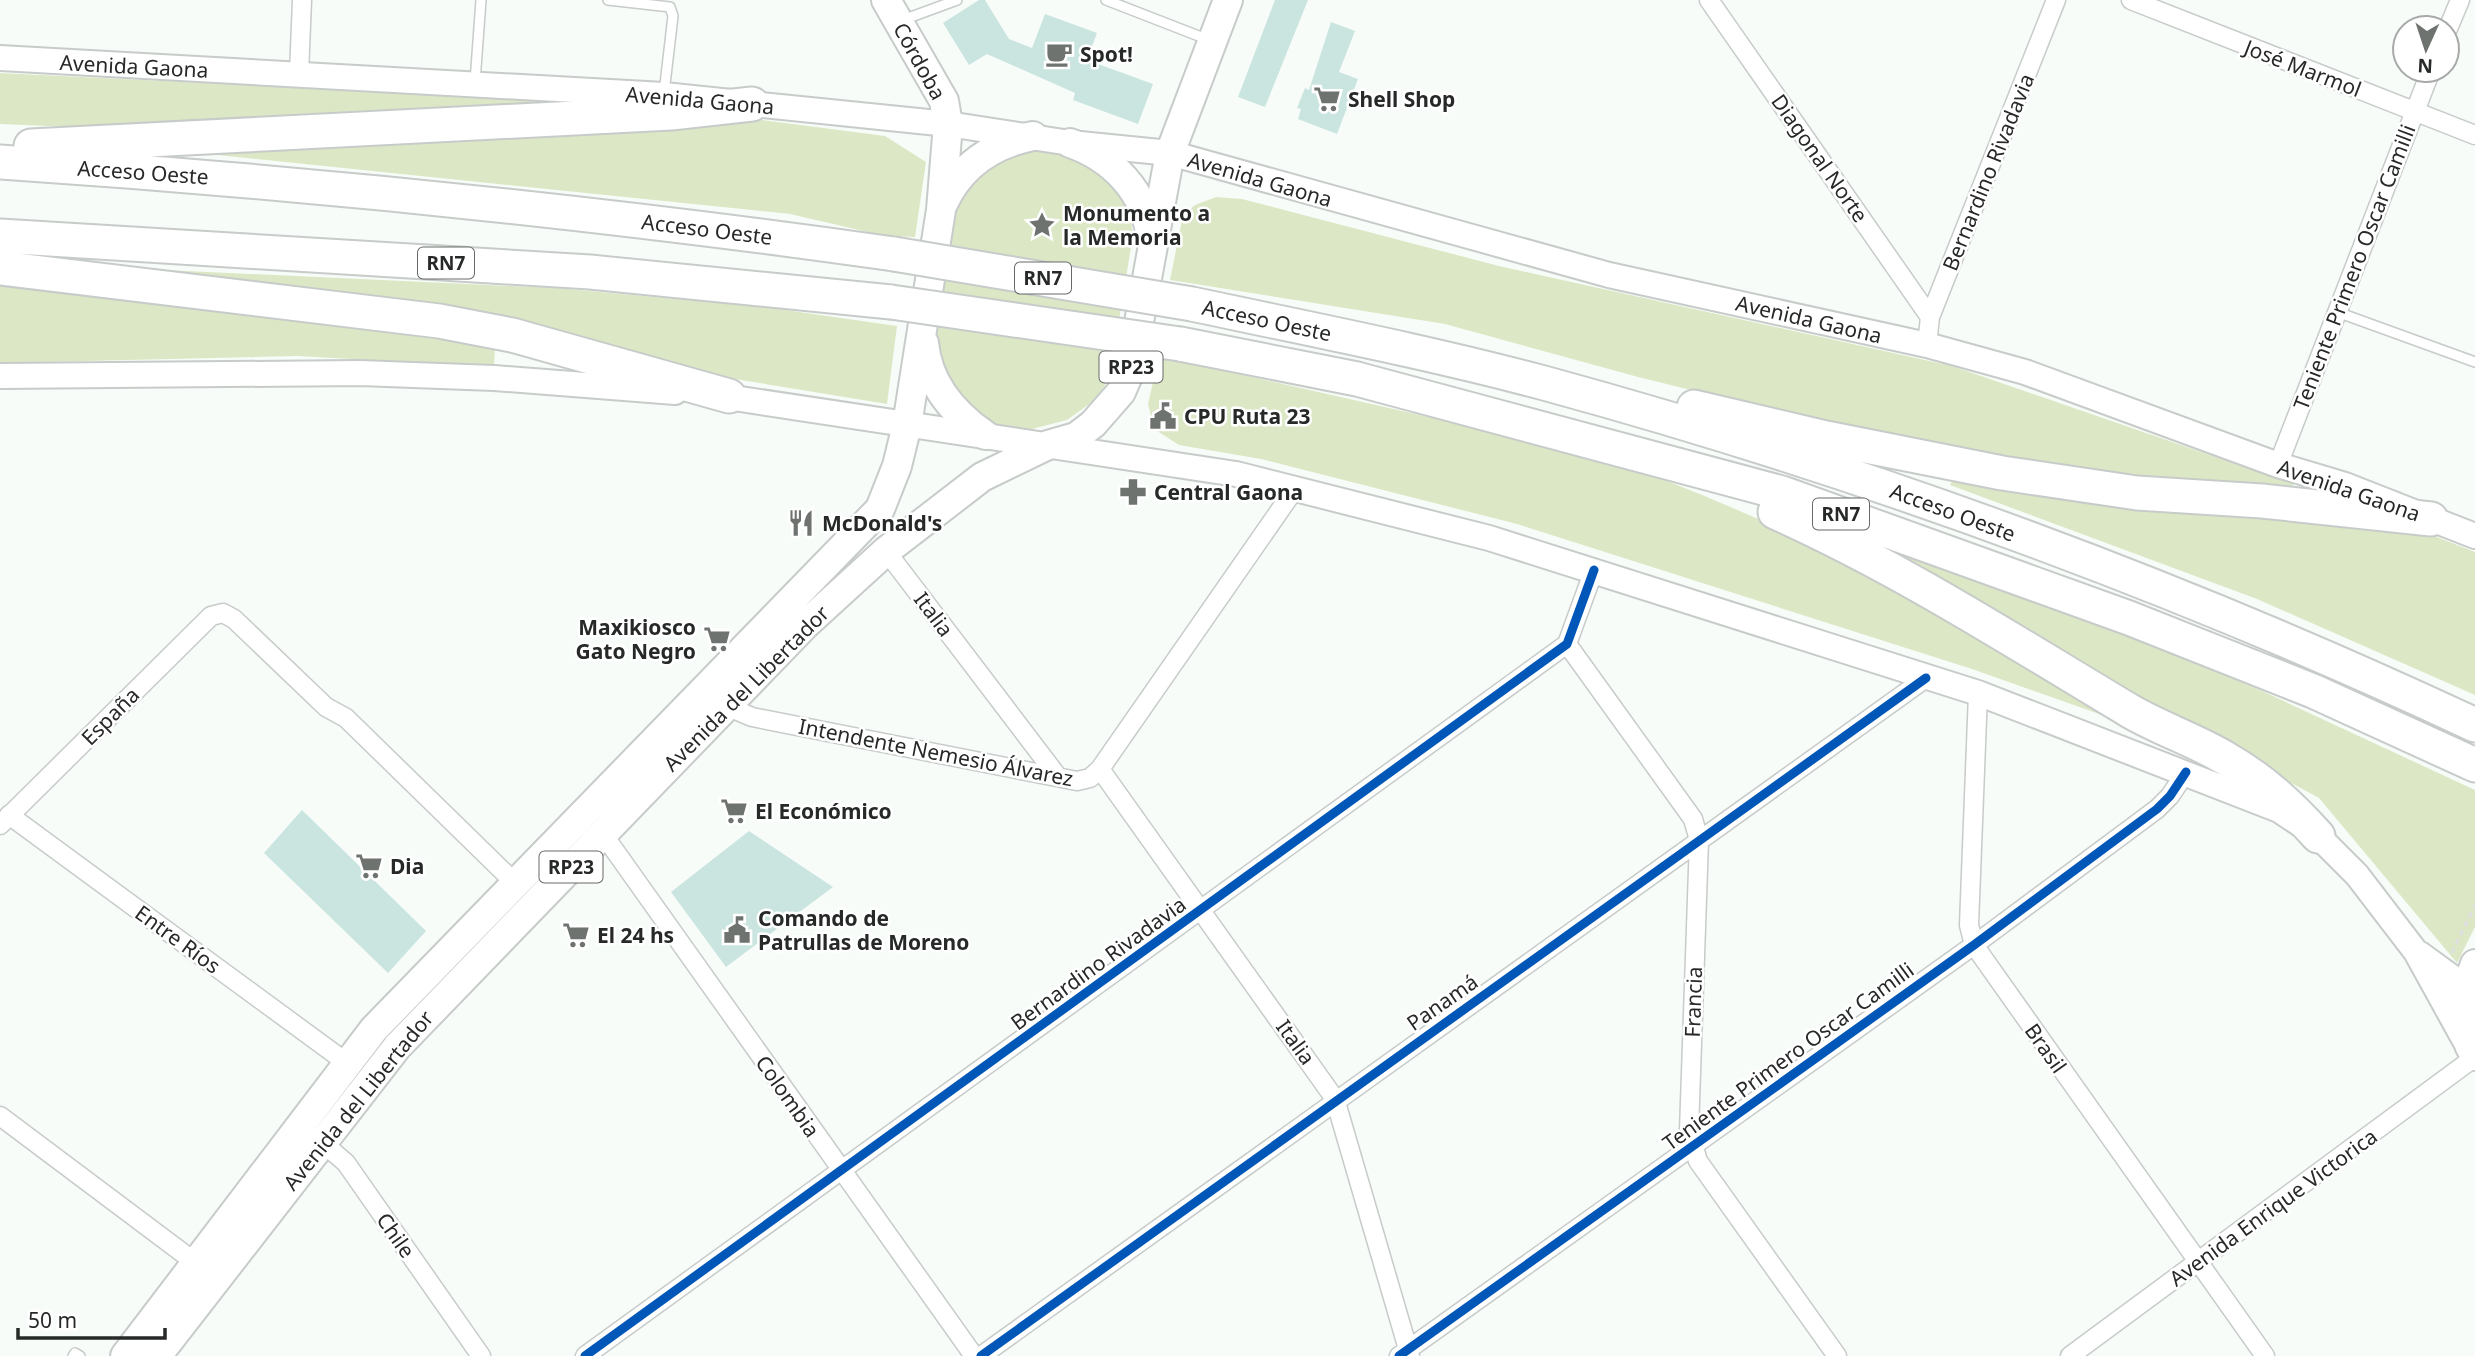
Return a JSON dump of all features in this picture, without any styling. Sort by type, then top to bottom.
[{"type":"highway","points":[[0,148],[671,113],[752,104]]},
{"type":"highway","name":"Acceso Oeste","points":[[0,162],[322,185],[737,232],[894,254],[1192,304],[1422,353],[1544,383],[1737,440],[1950,510],[2270,633],[2475,725]]},
{"type":"highway","name":"Acceso Oeste","points":[[0,236],[590,272],[891,302],[1180,344],[1357,379],[1782,493],[2129,618],[2313,691],[2475,765]]},
{"type":"highway","points":[[0,268],[439,321],[512,335],[729,396]]},
{"type":"highway","points":[[1544,383],[1714,411],[1826,438],[2002,473],[2137,493],[2262,501],[2431,519]]},
{"type":"highway","points":[[1611,445],[1740,496],[1847,544],[1943,597],[2131,712],[2225,757],[2281,795],[2328,845]]},
{"type":"main road","name":"Avenida del Libertador","points":[[157,1356],[366,1084],[433,1007],[805,625],[886,551],[982,477],[1048,445],[1076,436],[1110,409],[1121,393],[1130,371],[1170,153],[1228,0]]},
{"type":"main road","name":"Córdoba","points":[[892,11],[944,101],[948,124]]},
{"type":"main road","name":"Avenida Gaona","points":[[0,58],[664,95],[948,124],[1070,143],[1170,153],[1609,275],[1927,345],[2025,372],[2278,465],[2345,485],[2475,536]]},
{"type":"main road","name":"Avenida del Libertador","points":[[125,1356],[374,1029],[514,882],[880,509],[897,466],[906,425],[941,210],[948,124]]},
{"type":"main road","points":[[941,210],[955,183],[976,160],[1003,144],[1032,136]]},
{"type":"main road","points":[[1070,143],[1099,156],[1133,188],[1147,217],[1153,248]]},
{"type":"main road","points":[[922,330],[924,351],[939,391],[952,408],[985,435]]},
{"type":"main road","points":[[0,376],[360,373],[494,378],[729,396],[1236,474],[1489,538],[1978,693],[2280,810],[2328,845],[2416,952],[2472,1051]]},
{"type":"main road","points":[[2416,952],[2472,983],[2460,1016],[2472,1051]]},
{"type":"street","points":[[299,74],[302,0]]},
{"type":"street","name":"Diagonal Norte","points":[[1709,0],[1930,317]]},
{"type":"street","name":"Bernardino Rivadavia","points":[[1927,345],[1930,317],[2056,0]]},
{"type":"street","name":"José Marmol","points":[[2131,0],[2475,135]]},
{"type":"street","name":"Teniente Primero Oscar Camilli","points":[[2278,465],[2425,84]]},
{"type":"street","name":"Intendente Nemesio Álvarez","points":[[726,706],[752,717],[1077,781],[1090,778],[1100,769],[1294,490]]},
{"type":"street","name":"Italia","points":[[886,551],[1058,777]]},
{"type":"street","points":[[1567,644],[1594,570]]},
{"type":"street","name":"España","points":[[5,820],[211,617],[223,613],[233,619],[326,707],[346,718],[514,882]]},
{"type":"street","name":"Bernardino Rivadavia","points":[[585,1356],[1567,644]]},
{"type":"street","name":"Francia","points":[[1567,644],[1693,819],[1699,840],[1689,1131],[1692,1146],[1698,1161],[1837,1356]]},
{"type":"street","name":"Panamá","points":[[981,1356],[1926,678]]},
{"type":"street","name":"Brasil","points":[[1978,693],[1969,925],[1974,945],[2197,1264],[2265,1356]]},
{"type":"street","name":"Italia","points":[[1100,769],[1202,909],[1335,1100],[1406,1354]]},
{"type":"street","name":"Teniente Primero Oscar Camilli","points":[[1406,1354],[1974,945],[2157,809],[2170,796],[2186,772]]},
{"type":"street","name":"Entre Ríos","points":[[5,820],[347,1063]]},
{"type":"street","name":"Colombia","points":[[603,834],[974,1356]]},
{"type":"street","name":"Avenida Enrique Victorica","points":[[2070,1356],[2197,1264],[2472,1051]]},
{"type":"street","points":[[0,1116],[196,1263]]},
{"type":"street","name":"Chile","points":[[300,1124],[346,1163],[481,1356]]},
{"type":"lane","points":[[475,85],[481,0]]},
{"type":"lane","points":[[608,0],[670,7],[673,16],[664,95]]},
{"type":"lane","points":[[892,11],[957,0]]},
{"type":"lane","points":[[1106,0],[1212,41]]},
{"type":"lane","points":[[2337,312],[2475,362]]},
{"type":"lane","points":[[73,1356],[75,1353],[80,1356]]},
{"type":"green space","points":[[0,73],[593,102],[120,129],[0,124]]},
{"type":"green space","points":[[702,117],[762,120],[885,136],[926,162],[915,237],[885,236],[790,214],[198,153]]},
{"type":"green space","points":[[1042,144],[1110,175],[1129,209],[1133,235],[1112,363],[1105,385],[1095,400],[1067,420],[1024,431],[992,427],[962,410],[932,360],[952,201],[980,166]]},
{"type":"green space","points":[[1216,197],[1242,199],[1499,266],[1952,366],[2294,484],[2290,488],[2178,481],[1966,453],[1853,430],[1638,377],[1445,324],[1170,280],[1183,215],[1195,205]]},
{"type":"green space","points":[[121,268],[556,288],[764,307],[897,326],[887,404],[692,372]]},
{"type":"green space","points":[[0,281],[495,345],[494,367],[297,356],[0,363]]},
{"type":"green space","points":[[1159,356],[1592,454],[1636,469],[1765,522],[1890,584],[1978,633],[2116,720],[1972,669],[1517,524],[1261,459],[1179,445],[1154,429],[1148,404]]},
{"type":"green space","points":[[1954,478],[2414,528],[2475,552],[2475,695],[2257,599],[1950,485]]},
{"type":"green space","points":[[1875,541],[2110,626],[2262,691],[2475,790],[2475,927],[2457,963],[2319,798],[2145,705],[1873,545]]},
{"type":"building","points":[[979,0],[985,0],[1009,39],[1032,48],[1045,14],[1097,33],[1087,60],[1153,84],[1138,124],[1073,100],[1075,93],[987,54],[969,65],[943,23]]},
{"type":"building","points":[[1275,0],[1308,0],[1265,107],[1238,97]]},
{"type":"building","name":"Shell Shop","points":[[1331,22],[1355,31],[1339,72],[1358,79],[1337,134],[1298,119],[1301,109],[1297,108],[1305,88],[1309,90]]},
{"type":"building","points":[[302,810],[426,931],[388,973],[264,853]]},
{"type":"building","name":"Comando de Patrullas de Moreno","points":[[749,831],[833,887],[726,967],[671,892]]},
{"type":"cycle path","points":[[585,1356],[1567,644],[1594,570]]},
{"type":"cycle path","points":[[981,1356],[1926,678]]},
{"type":"cycle path","points":[[1399,1356],[1974,945],[2157,809],[2170,796],[2186,772]]},
{"type":"place","name":"Spot!","points":[[1059,54]]},
{"type":"place","name":"Shell Shop","points":[[1327,99]]},
{"type":"place","name":"Monumento a la Memoria","points":[[1042,225]]},
{"type":"place","name":"CPU Ruta 23","points":[[1163,416]]},
{"type":"place","name":"Central Gaona","points":[[1133,492]]},
{"type":"place","name":"McDonald's","points":[[801,523]]},
{"type":"place","name":"Maxikiosco Gato Negro","points":[[717,639]]},
{"type":"place","name":"El Económico","points":[[734,811]]},
{"type":"place","name":"Dia","points":[[369,866]]},
{"type":"place","name":"Comando de Patrullas de Moreno","points":[[737,930]]},
{"type":"place","name":"El 24 hs","points":[[576,935]]}]
